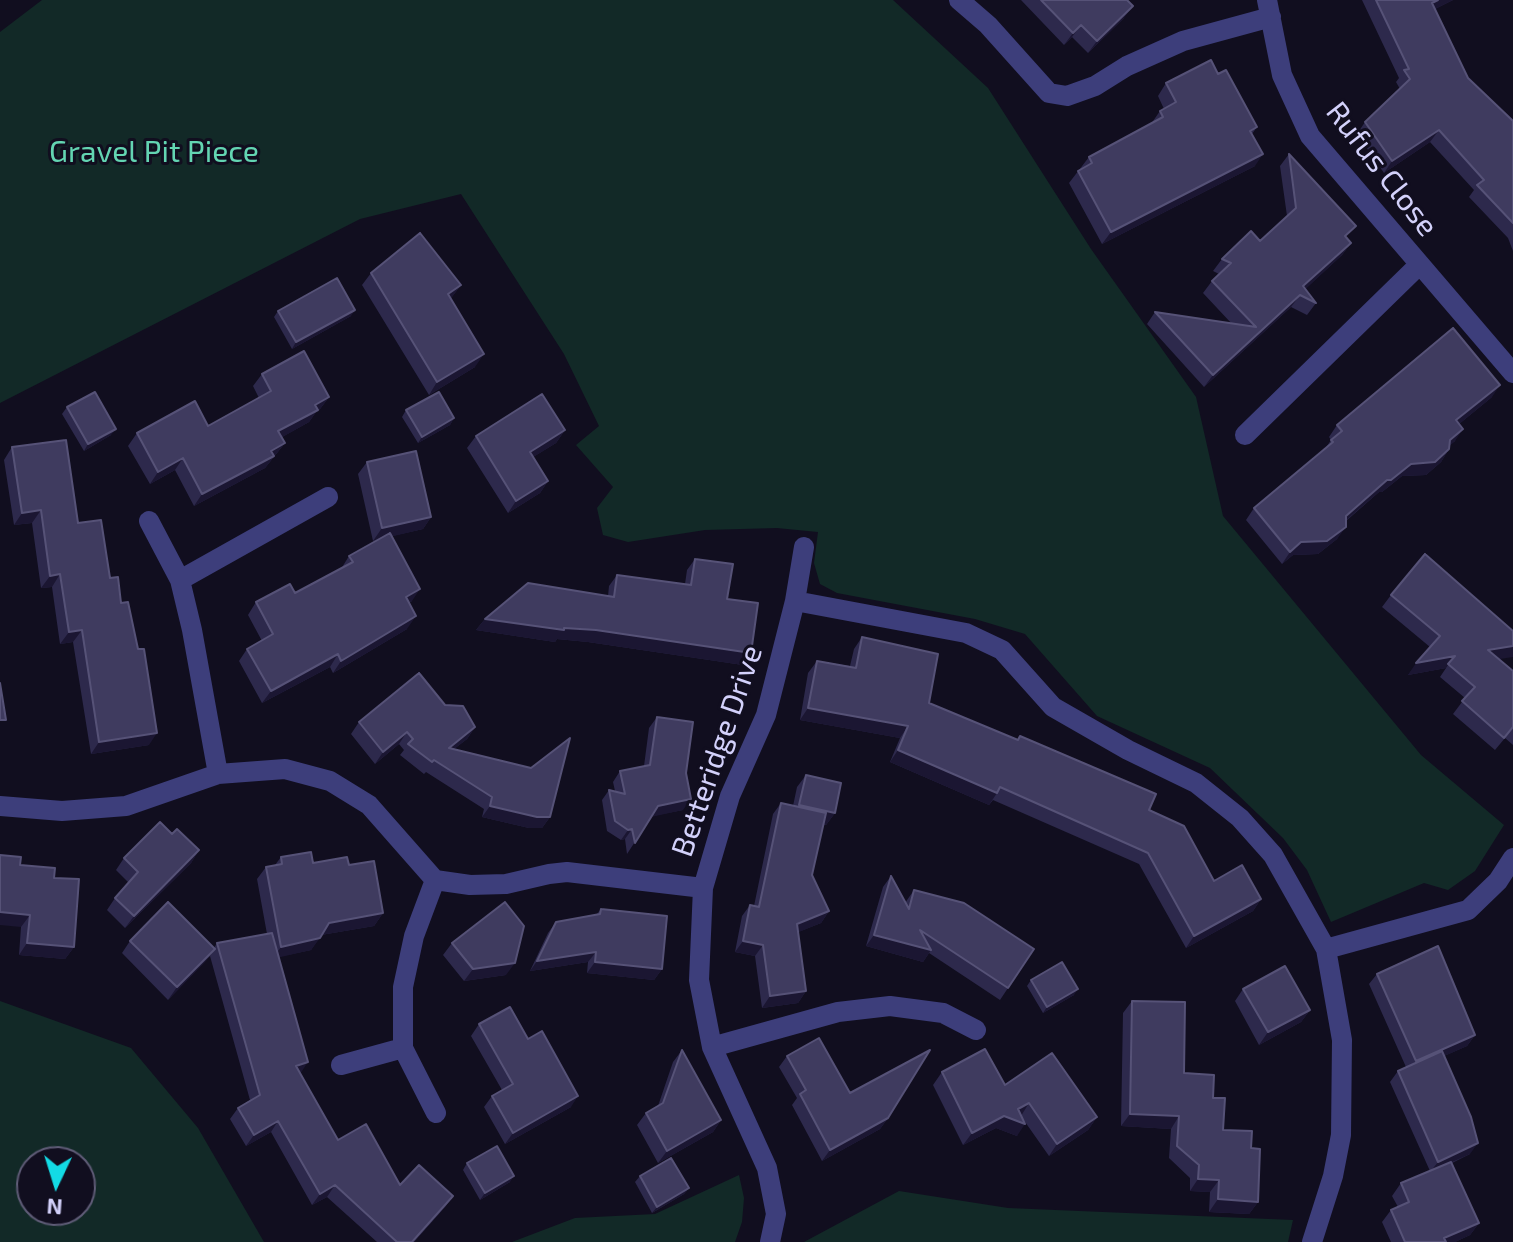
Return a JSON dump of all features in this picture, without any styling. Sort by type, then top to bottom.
[{"type":"street","name":"Rufus Close","points":[[959,0],[988,25],[1049,93],[1067,96],[1095,86],[1127,66],[1183,41],[1269,9],[1282,75],[1310,136],[1513,373]]},
{"type":"street","name":"Rufus Close","points":[[1245,435],[1419,265]]},
{"type":"street","points":[[180,580],[328,497]]},
{"type":"street","points":[[149,521],[180,580],[218,774]]},
{"type":"street","name":"Betteridge Drive","points":[[770,1242],[776,1214],[767,1168],[712,1047],[699,980],[703,888],[730,796],[766,715],[795,601],[804,547]]},
{"type":"street","points":[[795,601],[966,633],[1002,650],[1053,707],[1128,750],[1196,783],[1240,818],[1273,855],[1326,949],[1342,1040],[1341,1135],[1333,1176],[1312,1242]]},
{"type":"street","points":[[0,806],[62,811],[126,806],[218,774],[285,769],[330,781],[369,805],[435,880],[470,885],[506,884],[567,872],[703,888]]},
{"type":"street","points":[[1326,949],[1468,910],[1498,881],[1513,858]]},
{"type":"street","points":[[435,880],[414,936],[403,987],[403,1048],[436,1113]]},
{"type":"street","points":[[712,1047],[838,1012],[890,1006],[943,1013],[976,1030]]},
{"type":"street","points":[[341,1065],[403,1048]]},
{"type":"green space","name":"Gravel Pit Piece","points":[[42,0],[893,0],[988,88],[1091,249],[1196,397],[1223,516],[1421,755],[1504,825],[1475,871],[1448,890],[1424,883],[1331,922],[1307,870],[1283,838],[1210,768],[1097,716],[1025,634],[975,619],[837,593],[820,584],[814,563],[818,532],[777,528],[705,530],[628,542],[603,535],[597,508],[613,487],[576,445],[599,426],[564,354],[461,194],[360,219],[0,403],[0,32]]},
{"type":"green space","points":[[0,1001],[131,1048],[198,1128],[264,1242],[0,1242]]},
{"type":"green space","points":[[739,1175],[744,1198],[742,1222],[735,1242],[512,1242],[575,1218],[655,1214]]},
{"type":"green space","points":[[899,1191],[1008,1208],[1293,1220],[1288,1242],[804,1242]]},
{"type":"building","points":[[1041,0],[1127,0],[1133,6],[1097,41],[1081,25],[1073,33]]},
{"type":"building","points":[[1376,0],[1438,0],[1432,3],[1468,78],[1513,121],[1513,223],[1477,185],[1484,180],[1439,130],[1392,161],[1365,122],[1410,79],[1404,70],[1409,69]]},
{"type":"building","points":[[1211,60],[1218,74],[1226,70],[1257,127],[1250,131],[1263,154],[1111,232],[1078,171],[1092,163],[1089,157],[1163,117],[1160,111],[1176,102],[1166,83]]},
{"type":"building","points":[[1289,154],[1356,226],[1345,236],[1351,243],[1303,286],[1316,303],[1300,295],[1213,375],[1155,312],[1256,327],[1212,281],[1231,263],[1222,259],[1251,231],[1260,241],[1296,208]]},
{"type":"building","points":[[420,233],[461,285],[448,294],[484,354],[437,382],[371,273]]},
{"type":"building","points":[[337,278],[355,310],[296,342],[278,311]]},
{"type":"building","points":[[1453,328],[1500,385],[1456,420],[1463,429],[1450,440],[1449,449],[1435,462],[1411,464],[1387,480],[1346,516],[1346,527],[1327,541],[1301,542],[1290,552],[1254,508],[1333,442],[1331,440],[1342,431],[1337,425]]},
{"type":"building","points":[[304,351],[329,397],[315,405],[318,410],[278,431],[285,443],[271,451],[274,456],[202,494],[183,458],[158,472],[137,433],[195,401],[208,426],[271,391],[262,374]]},
{"type":"building","points":[[95,392],[116,429],[88,444],[67,407]]},
{"type":"building","points":[[439,392],[454,418],[422,437],[406,410]]},
{"type":"building","points":[[542,394],[565,430],[530,452],[548,481],[516,501],[476,436]]},
{"type":"building","points":[[66,440],[78,523],[101,520],[110,578],[118,577],[121,603],[128,602],[138,649],[144,649],[157,733],[99,742],[82,630],[69,632],[60,574],[50,576],[41,510],[22,513],[12,447]]},
{"type":"building","points":[[416,451],[431,517],[382,528],[367,462]]},
{"type":"building","points":[[390,533],[420,589],[406,597],[416,616],[341,661],[338,654],[271,691],[247,649],[273,634],[256,602],[290,584],[295,593],[353,562],[349,556]]},
{"type":"building","points":[[1425,554],[1513,631],[1513,646],[1488,650],[1513,671],[1513,727],[1504,738],[1462,701],[1475,687],[1448,664],[1455,656],[1416,663],[1440,636],[1391,595]]},
{"type":"building","points":[[695,559],[733,564],[727,599],[758,603],[751,653],[596,630],[564,630],[485,619],[528,583],[614,597],[617,575],[691,585]]},
{"type":"building","points":[[862,637],[938,654],[929,703],[1018,740],[1020,736],[1156,794],[1149,810],[1184,826],[1214,881],[1242,865],[1261,899],[1194,936],[1148,853],[1000,787],[997,793],[898,750],[908,726],[808,708],[817,661],[856,668]]},
{"type":"building","points":[[419,673],[445,705],[463,706],[475,727],[449,748],[531,768],[570,738],[550,817],[490,806],[492,797],[434,760],[432,762],[408,744],[413,739],[407,732],[383,752],[359,722]]},
{"type":"building","points":[[0,683],[6,720],[0,720]]},
{"type":"building","points":[[657,717],[693,722],[686,773],[691,799],[658,806],[635,843],[632,829],[628,830],[615,821],[609,790],[625,794],[620,771],[650,765]]},
{"type":"building","points":[[806,775],[841,783],[835,813],[799,805]]},
{"type":"building","points":[[781,803],[826,813],[812,875],[829,911],[797,924],[806,991],[770,996],[763,945],[743,941],[750,905],[759,907]]},
{"type":"building","points":[[160,822],[172,834],[177,829],[199,850],[134,916],[115,898],[138,872],[124,858]]},
{"type":"building","points":[[311,852],[313,863],[347,857],[349,865],[374,861],[383,913],[329,923],[320,938],[281,947],[266,867],[282,864],[281,857]]},
{"type":"building","points":[[0,855],[21,857],[20,865],[55,868],[54,878],[79,879],[74,947],[27,943],[30,915],[0,912]]},
{"type":"building","points":[[891,876],[909,909],[914,890],[964,903],[1034,949],[1008,988],[920,930],[931,950],[874,935]]},
{"type":"building","points":[[168,902],[215,949],[177,987],[130,941]]},
{"type":"building","points":[[505,902],[524,926],[515,963],[473,969],[452,943]]},
{"type":"building","points":[[601,909],[667,916],[662,969],[595,962],[596,952],[537,961],[556,922],[600,914]]},
{"type":"building","points":[[272,933],[308,1062],[296,1066],[338,1140],[366,1124],[400,1185],[419,1165],[453,1196],[412,1242],[397,1242],[335,1185],[320,1194],[278,1121],[254,1135],[238,1108],[260,1095],[217,943]]},
{"type":"building","points":[[1438,946],[1475,1035],[1416,1061],[1377,974]]},
{"type":"building","points":[[1062,962],[1078,989],[1047,1007],[1031,980]]},
{"type":"building","points":[[1285,966],[1310,1010],[1268,1032],[1243,989]]},
{"type":"building","points":[[1132,1001],[1185,1002],[1184,1073],[1214,1075],[1213,1098],[1225,1098],[1223,1130],[1252,1131],[1251,1148],[1260,1149],[1258,1202],[1218,1199],[1219,1180],[1198,1179],[1199,1165],[1177,1146],[1179,1116],[1130,1114]]},
{"type":"building","points":[[510,1007],[528,1039],[542,1031],[578,1096],[513,1133],[492,1096],[513,1084],[479,1024]]},
{"type":"building","points":[[819,1038],[850,1093],[930,1050],[888,1118],[830,1150],[800,1094],[806,1090],[787,1056]]},
{"type":"building","points":[[985,1049],[1005,1085],[1052,1053],[1097,1117],[1057,1144],[1029,1103],[1018,1109],[1025,1124],[1004,1116],[972,1133],[942,1072]]},
{"type":"building","points":[[682,1050],[721,1120],[667,1151],[646,1113],[663,1103]]},
{"type":"building","points":[[1442,1051],[1471,1117],[1478,1143],[1438,1162],[1398,1071]]},
{"type":"building","points":[[497,1146],[514,1176],[485,1193],[467,1163]]},
{"type":"building","points":[[671,1158],[689,1188],[657,1207],[640,1176]]},
{"type":"building","points":[[1451,1162],[1479,1223],[1444,1238],[1446,1242],[1405,1242],[1391,1210],[1409,1202],[1401,1183]]}]
